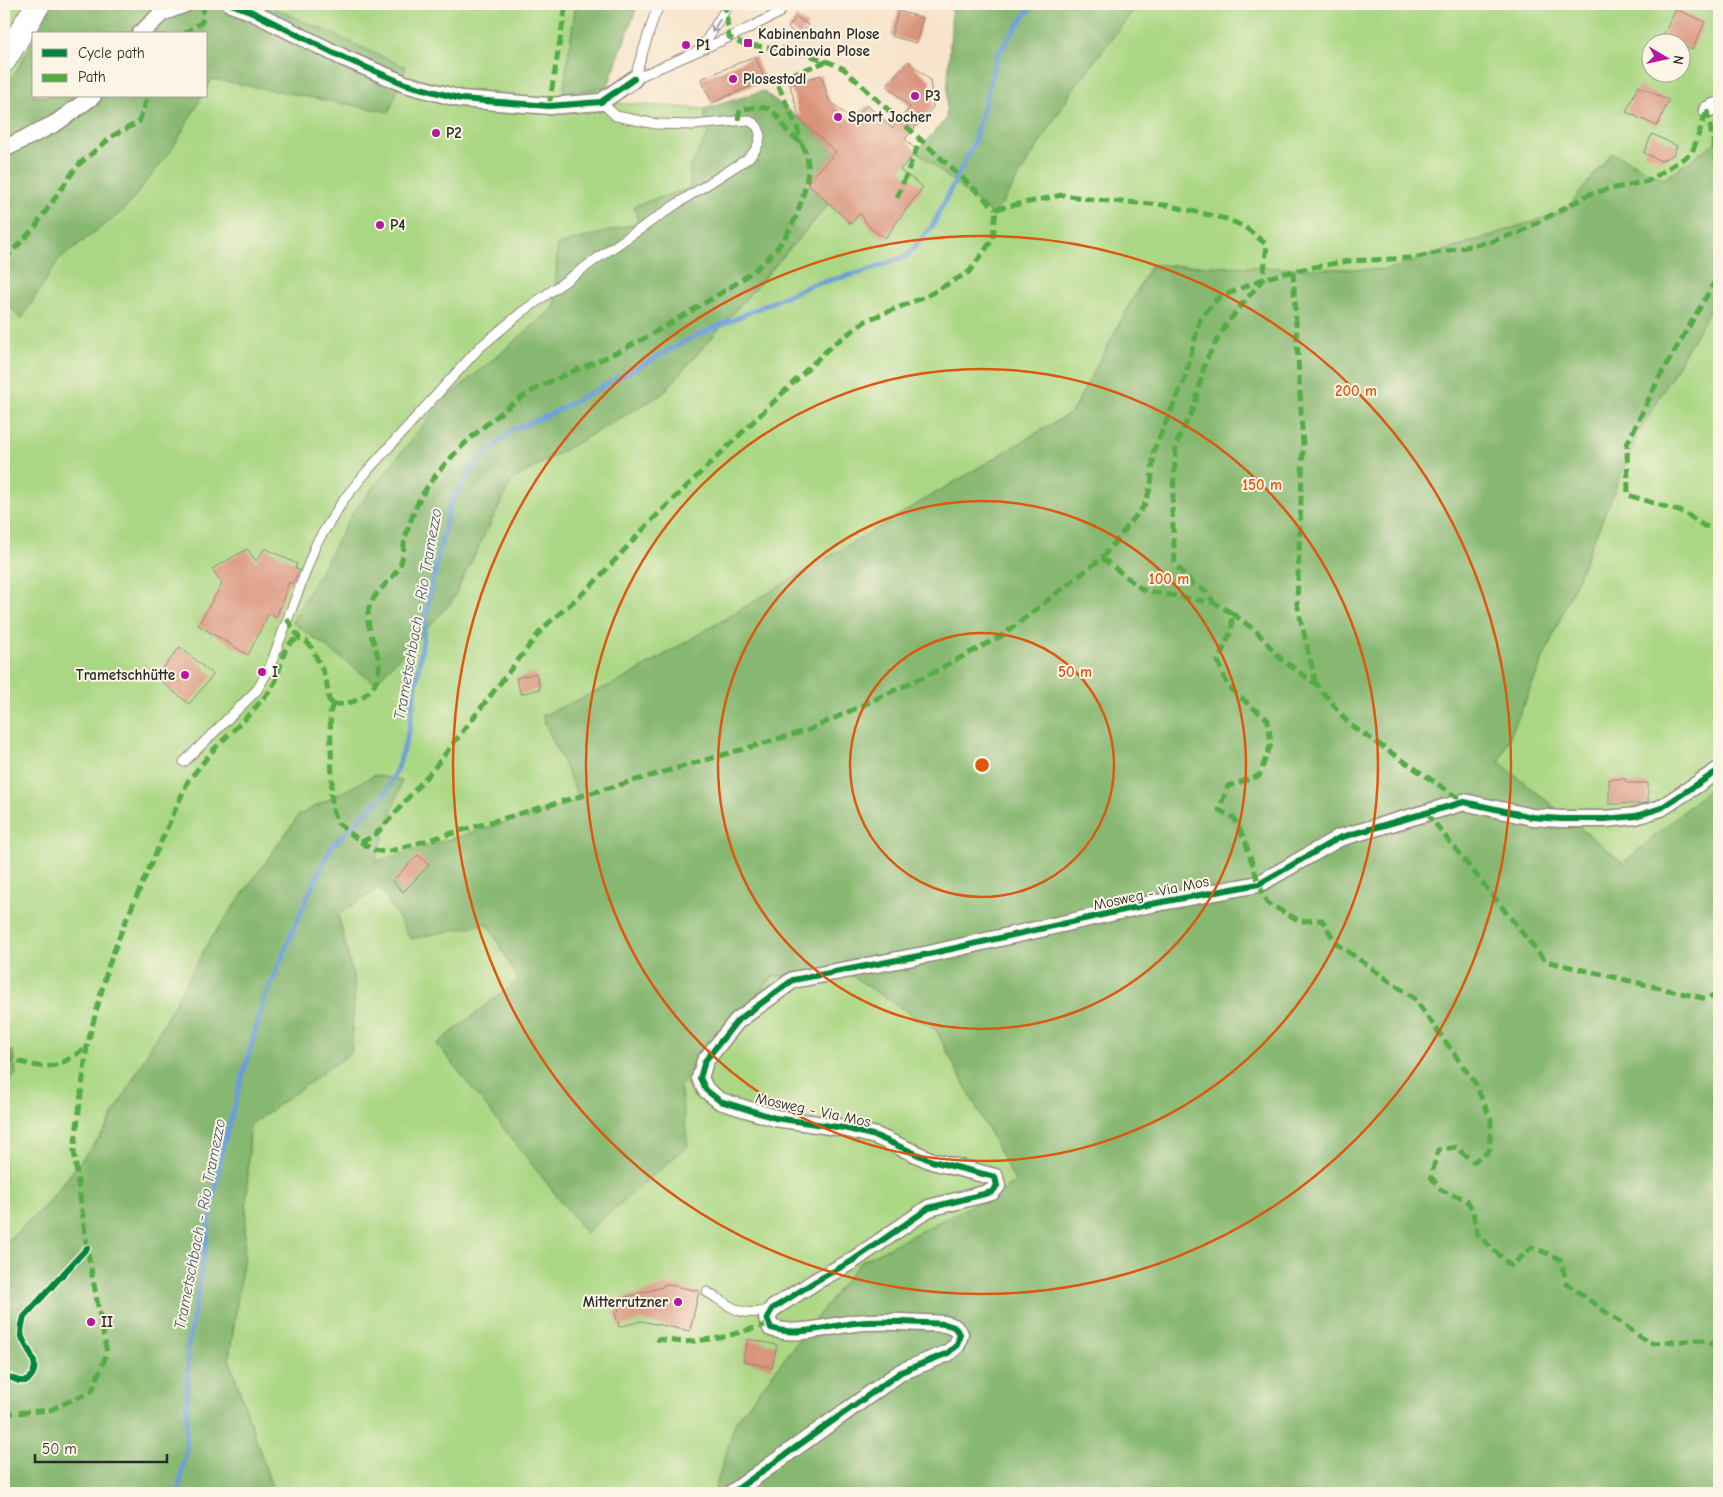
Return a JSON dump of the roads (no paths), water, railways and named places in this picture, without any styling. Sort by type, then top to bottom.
[{"type":"street","points":[[4,60],[38,4]]},
{"type":"street","points":[[142,32],[162,13],[185,4]]},
{"type":"street","points":[[231,4],[250,10],[344,58],[405,84],[461,99],[549,106],[601,102],[634,79]]},
{"type":"street","points":[[4,149],[56,123],[90,98]]},
{"type":"street","name":"Mosweg - Via Mos","points":[[772,1309],[816,1280],[852,1261],[928,1208],[992,1192],[997,1186],[994,1177],[932,1161],[876,1136],[844,1128],[774,1118],[720,1101],[706,1090],[700,1078],[706,1061],[737,1021],[793,980],[929,954],[1146,905],[1259,884],[1338,838],[1464,802],[1532,817],[1570,819],[1636,816],[1661,808],[1719,770]]},
{"type":"street","points":[[732,1493],[901,1372],[948,1353],[957,1345],[960,1334],[954,1326],[945,1324],[856,1323],[811,1330],[782,1332],[771,1328],[767,1318],[772,1309]]},
{"type":"lane","points":[[634,79],[654,16],[660,4]]},
{"type":"lane","points":[[701,49],[730,4]]},
{"type":"lane","points":[[634,79],[779,13],[785,4]]},
{"type":"lane","points":[[184,762],[257,690],[269,669],[316,544],[344,499],[479,348],[522,312],[671,208],[747,159],[755,152],[759,144],[760,134],[757,127],[753,122],[747,120],[692,125],[656,124],[616,116],[601,102]]},
{"type":"lane","points":[[707,1292],[741,1312],[757,1314],[772,1309]]},
{"type":"waterway","name":"Trametschbach - Rio Tramezzo","points":[[178,1493],[186,1452],[188,1347],[222,1150],[263,1003],[302,909],[331,847],[386,793],[400,761],[409,730],[430,594],[450,503],[478,462],[512,430],[551,414],[692,338],[811,285],[863,272],[907,256],[933,225],[974,143],[998,53],[1033,4]]},
{"type":"place","name":"Kabinenbahn Plose - Cabinovia Plose","points":[[748,43]]},
{"type":"place","name":"P1","points":[[686,45]]},
{"type":"place","name":"Plosestodl","points":[[733,79]]},
{"type":"place","name":"P3","points":[[915,96]]},
{"type":"place","name":"Sport Jocher","points":[[838,117]]},
{"type":"place","name":"P2","points":[[436,133]]},
{"type":"place","name":"P4","points":[[380,225]]},
{"type":"place","name":"I","points":[[262,672]]},
{"type":"place","name":"Trametschhütte","points":[[185,675]]},
{"type":"place","name":"Mitterrutzner","points":[[678,1302]]},
{"type":"place","name":"II","points":[[91,1322]]}]
